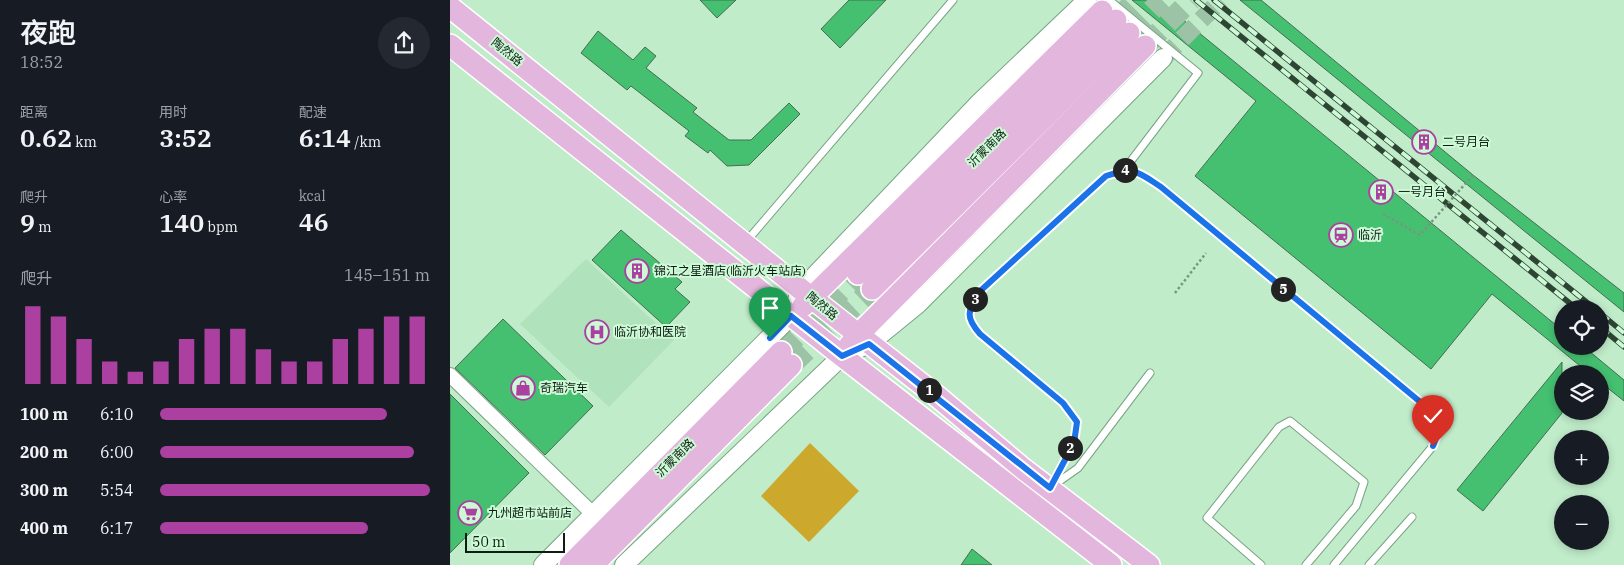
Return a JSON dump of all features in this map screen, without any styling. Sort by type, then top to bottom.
[{"type":"main road","name":"陶然路","points":[[450,7],[863,339],[1149,565]]},
{"type":"main road","name":"沂蒙南路","points":[[865,282],[1115,18]]},
{"type":"main road","points":[[791,316],[807,294],[1115,18]]},
{"type":"main road","points":[[842,356],[863,339],[1115,18]]},
{"type":"main road","points":[[450,45],[791,316],[1111,565]]},
{"type":"main road","name":"沂蒙南路","points":[[570,565],[786,358],[593,565]]},
{"type":"street","points":[[863,339],[918,304],[1163,58]]},
{"type":"street","points":[[543,565],[791,316]]},
{"type":"street","points":[[624,565],[842,356]]},
{"type":"street","points":[[450,376],[594,515]]},
{"type":"lane","points":[[745,243],[953,0]]},
{"type":"lane","points":[[1115,18],[1198,73],[1124,170]]},
{"type":"lane","points":[[1050,488],[1074,443],[1077,422],[1063,403],[980,334],[970,322],[969,309],[978,293],[1106,176],[1124,170],[1137,171],[1161,187],[1436,415],[1440,428],[1433,446],[1334,565]]},
{"type":"lane","points":[[1050,488],[1078,468],[1150,373]]},
{"type":"lane","points":[[1261,565],[1206,518],[1279,427],[1290,421],[1364,482],[1356,506],[1306,565]]},
{"type":"lane","points":[[1369,565],[1412,517]]},
{"type":"path","points":[[1383,214],[1420,235],[1473,175]]},
{"type":"path","points":[[1175,293],[1206,253]]},
{"type":"shaded area","name":"临沂协和医院","points":[[586,259],[674,340],[609,407],[520,324]]},
{"type":"shaded area","points":[[810,443],[859,491],[809,542],[761,496]]},
{"type":"building","points":[[700,0],[736,0],[717,18]]},
{"type":"building","points":[[849,0],[886,0],[840,48],[821,29]]},
{"type":"building","points":[[1132,0],[1159,0],[1554,323],[1554,345],[1492,294],[1431,369],[1195,176],[1256,101]]},
{"type":"building","name":"二号月台","points":[[1240,0],[1261,0],[1473,175],[1624,293],[1624,312]]},
{"type":"building","points":[[598,31],[633,60],[645,47],[656,56],[646,68],[697,108],[693,112],[729,140],[751,140],[789,103],[800,114],[749,165],[727,166],[710,150],[708,153],[685,136],[689,131],[631,86],[627,90],[581,53]]},
{"type":"building","name":"锦江之星酒店(临沂火车站店)","points":[[621,230],[682,282],[675,289],[690,302],[666,327],[592,260]]},
{"type":"building","name":"奇瑞汽车","points":[[503,319],[593,406],[545,455],[455,368]]},
{"type":"building","points":[[1567,355],[1594,355],[1606,365],[1579,365]]},
{"type":"building","points":[[1609,368],[1624,380],[1624,401],[1609,389]]},
{"type":"building","points":[[1554,372],[1554,420],[1556,420],[1483,511],[1457,490]]},
{"type":"building","name":"九州超市站前店","points":[[450,394],[529,473],[450,553]]},
{"type":"building","points":[[972,549],[992,565],[961,565]]},
{"type":"tunnel","points":[[1116,20],[1136,0]]},
{"type":"tunnel","points":[[1129,33],[1162,0]]},
{"type":"tunnel","points":[[1145,46],[1191,0]]},
{"type":"tunnel","points":[[1163,58],[1221,0]]},
{"type":"tunnel","points":[[781,352],[857,275]]},
{"type":"tunnel","points":[[791,365],[872,289]]},
{"type":"railway","points":[[1196,0],[1566,300]]},
{"type":"railway","points":[[1214,0],[1584,300]]},
{"type":"railway","points":[[1609,320],[1624,333]]},
{"type":"railway","points":[[1609,334],[1624,347]]},
{"type":"place","name":"二号月台","points":[[1424,142]]},
{"type":"place","name":"一号月台","points":[[1381,192]]},
{"type":"place","name":"临沂","points":[[1341,235]]},
{"type":"place","name":"锦江之星酒店(临沂火车站店)","points":[[637,271]]},
{"type":"place","name":"临沂协和医院","points":[[597,332]]},
{"type":"place","name":"奇瑞汽车","points":[[523,388]]},
{"type":"place","name":"九州超市站前店","points":[[470,513]]},
{"type":"route","points":[[770,338],[791,316],[842,356],[869,344],[1050,488],[1074,443],[1077,422],[1063,403],[980,334],[970,322],[969,309],[978,293],[1106,176],[1124,170],[1137,171],[1161,187],[1436,415],[1440,428],[1433,446]]}]
